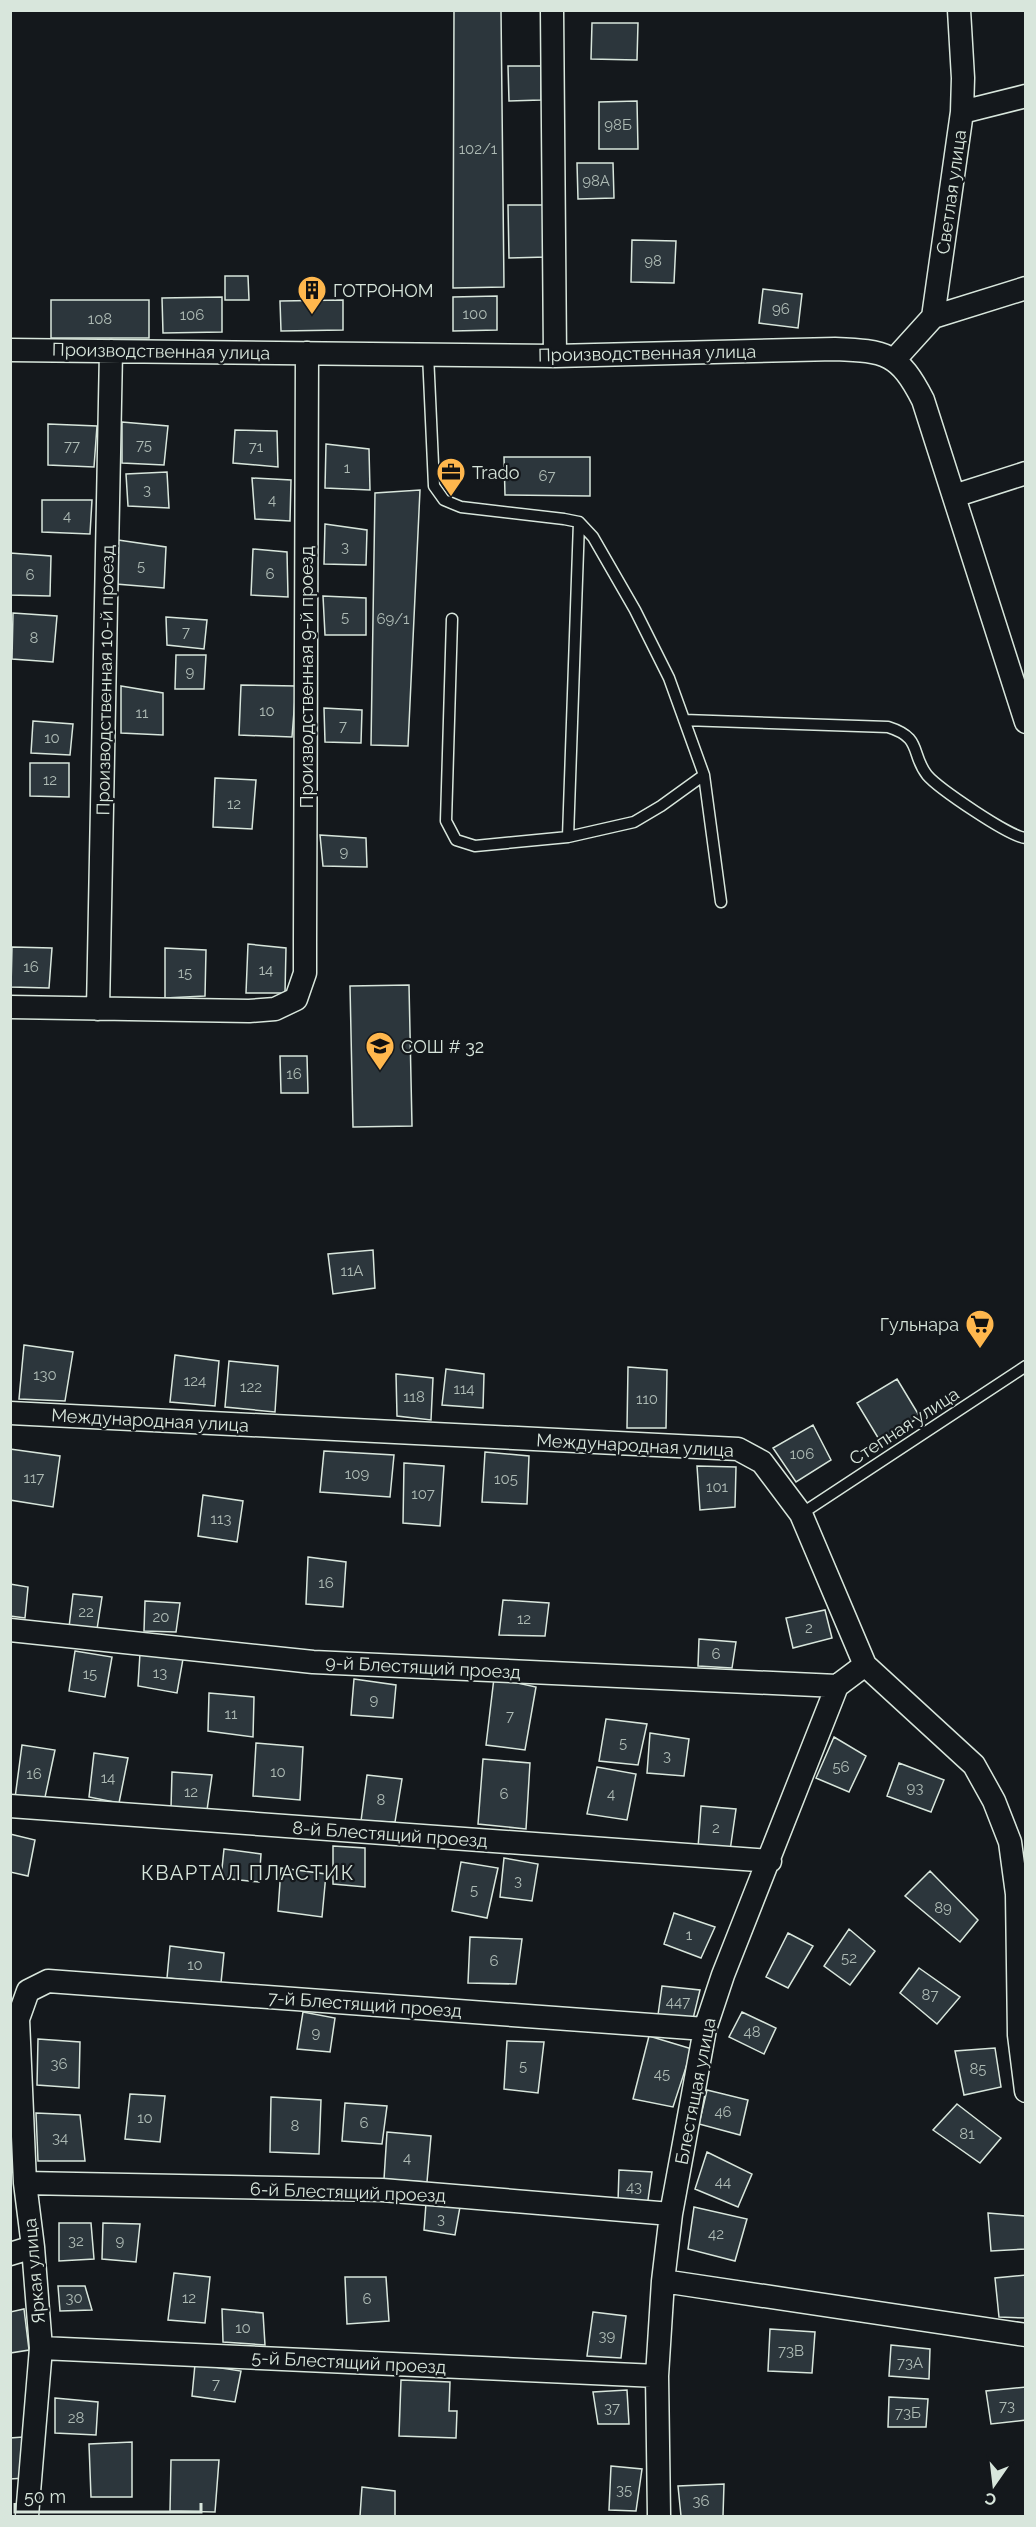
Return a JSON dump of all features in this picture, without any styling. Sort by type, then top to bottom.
[{"type":"street","points":[[552,10],[555,356]]},
{"type":"street","name":"Светлая улица","points":[[933,317],[962,112],[963,78],[959,10]]},
{"type":"street","points":[[962,112],[1026,96]]},
{"type":"street","points":[[1026,288],[933,317],[895,359],[913,380],[923,400],[1026,722]]},
{"type":"street","name":"Производственная улица","points":[[10,350],[555,356],[835,349],[865,350],[895,359]]},
{"type":"street","name":"Производственная 10-й проезд","points":[[98,1009],[111,351]]},
{"type":"street","name":"Производственная 9-й проезд","points":[[98,1009],[249,1011],[275,1009],[296,999],[305,973],[307,353]]},
{"type":"street","points":[[954,496],[1026,473]]},
{"type":"street","points":[[10,1007],[98,1009]]},
{"type":"street","name":"Международная улица","points":[[10,1413],[738,1449],[762,1462],[801,1514],[865,1665],[974,1765],[994,1801],[1010,1842],[1017,1894],[1019,2035],[1026,2091]]},
{"type":"street","name":"9-й Блестящий проезд","points":[[10,1630],[313,1662],[837,1686]]},
{"type":"street","points":[[837,1686],[865,1665]]},
{"type":"street","name":"Блестящая улица","points":[[658,2517],[657,2376],[663,2281],[671,2214],[705,2029],[723,1975],[770,1861],[837,1686]]},
{"type":"street","name":"8-й Блестящий проезд","points":[[10,1806],[770,1861]]},
{"type":"street","name":"7-й Блестящий проезд","points":[[28,1991],[48,1981],[705,2029]]},
{"type":"street","name":"Яркая улица","points":[[27,2517],[41,2348],[25,2183],[18,2019],[28,1991]]},
{"type":"street","name":"6-й Блестящий проезд","points":[[25,2183],[382,2190],[671,2214]]},
{"type":"street","points":[[10,2254],[33,2247]]},
{"type":"street","points":[[663,2281],[1026,2335]]},
{"type":"street","name":"5-й Блестящий проезд","points":[[41,2348],[657,2376]]},
{"type":"lane","points":[[428,354],[434,486],[444,500],[461,507],[579,522],[593,537],[635,610],[669,678],[704,775],[721,902]]},
{"type":"lane","points":[[568,837],[579,522]]},
{"type":"lane","points":[[452,619],[446,821],[456,840],[475,846],[568,837],[634,822],[704,775]]},
{"type":"lane","points":[[684,720],[888,727],[905,732],[915,746],[926,774],[939,786],[1000,827],[1020,838],[1026,838]]},
{"type":"lane","name":"Степная улица","points":[[801,1514],[1026,1366]]},
{"type":"building","points":[[454,10],[501,10],[504,287],[453,288]]},
{"type":"building","points":[[592,23],[638,23],[637,60],[591,59]]},
{"type":"building","points":[[508,66],[541,66],[541,100],[509,101]]},
{"type":"building","points":[[637,101],[638,149],[599,149],[599,102]]},
{"type":"building","points":[[577,163],[613,163],[614,198],[578,199]]},
{"type":"building","points":[[508,205],[546,205],[547,257],[509,258]]},
{"type":"building","points":[[632,240],[676,241],[674,283],[631,282]]},
{"type":"building","points":[[225,276],[248,276],[249,300],[225,300]]},
{"type":"building","points":[[763,289],[802,294],[798,328],[759,323]]},
{"type":"building","points":[[497,296],[497,330],[453,331],[453,297]]},
{"type":"building","points":[[222,297],[222,332],[163,333],[162,298]]},
{"type":"building","points":[[51,300],[149,300],[149,338],[51,338]]},
{"type":"building","name":"ГОТРОНОМ","points":[[343,300],[343,330],[281,331],[280,301]]},
{"type":"building","points":[[122,422],[168,426],[164,465],[122,463]]},
{"type":"building","points":[[48,424],[97,426],[94,467],[48,465]]},
{"type":"building","points":[[235,430],[277,431],[278,467],[233,463]]},
{"type":"building","points":[[326,444],[369,449],[370,490],[325,488]]},
{"type":"building","points":[[504,457],[590,457],[590,496],[505,495]]},
{"type":"building","points":[[167,472],[169,508],[128,506],[126,474]]},
{"type":"building","points":[[252,478],[291,480],[290,521],[255,519]]},
{"type":"building","points":[[420,490],[408,746],[371,745],[375,493]]},
{"type":"building","points":[[42,500],[92,500],[90,534],[42,532]]},
{"type":"building","points":[[325,524],[367,530],[366,565],[324,564]]},
{"type":"building","points":[[118,540],[166,547],[164,588],[116,584]]},
{"type":"building","points":[[253,549],[287,552],[288,597],[251,595]]},
{"type":"building","points":[[10,553],[51,556],[50,596],[10,595]]},
{"type":"building","points":[[323,596],[366,598],[366,635],[325,635]]},
{"type":"building","points":[[13,613],[57,616],[53,662],[12,659]]},
{"type":"building","points":[[166,617],[207,620],[204,649],[167,645]]},
{"type":"building","points":[[176,655],[206,655],[204,689],[175,689]]},
{"type":"building","points":[[241,685],[296,686],[292,737],[239,735]]},
{"type":"building","points":[[121,686],[163,693],[163,735],[121,733]]},
{"type":"building","points":[[324,708],[362,710],[361,743],[325,742]]},
{"type":"building","points":[[33,721],[73,724],[70,755],[31,753]]},
{"type":"building","points":[[30,763],[69,763],[69,797],[30,796]]},
{"type":"building","points":[[215,778],[256,780],[252,829],[213,827]]},
{"type":"building","points":[[320,835],[366,838],[367,867],[323,866]]},
{"type":"building","points":[[248,944],[286,948],[285,993],[246,993]]},
{"type":"building","points":[[12,947],[52,948],[49,988],[11,987]]},
{"type":"building","points":[[165,948],[206,950],[205,996],[165,998]]},
{"type":"building","points":[[409,985],[412,1126],[353,1127],[350,986]]},
{"type":"building","points":[[280,1056],[307,1056],[308,1093],[281,1093]]},
{"type":"building","points":[[373,1250],[375,1288],[333,1294],[328,1254]]},
{"type":"building","points":[[24,1345],[73,1352],[65,1401],[19,1399]]},
{"type":"building","points":[[175,1355],[219,1361],[215,1406],[170,1402]]},
{"type":"building","points":[[229,1361],[278,1366],[275,1412],[225,1407]]},
{"type":"building","points":[[628,1367],[667,1370],[666,1428],[627,1428]]},
{"type":"building","points":[[446,1369],[484,1374],[483,1408],[442,1405]]},
{"type":"building","points":[[396,1374],[433,1378],[431,1420],[397,1416]]},
{"type":"building","points":[[897,1379],[920,1417],[880,1441],[857,1403]]},
{"type":"building","points":[[813,1425],[831,1460],[796,1482],[773,1448]]},
{"type":"building","points":[[10,1449],[60,1456],[53,1507],[10,1500]]},
{"type":"building","points":[[324,1451],[394,1455],[390,1497],[320,1492]]},
{"type":"building","points":[[485,1452],[529,1456],[527,1504],[482,1502]]},
{"type":"building","points":[[404,1463],[444,1466],[440,1526],[403,1523]]},
{"type":"building","points":[[697,1466],[736,1467],[735,1507],[700,1510]]},
{"type":"building","points":[[203,1495],[243,1501],[237,1542],[198,1536]]},
{"type":"building","points":[[308,1557],[346,1562],[343,1607],[306,1604]]},
{"type":"building","points":[[10,1584],[28,1587],[25,1618],[10,1616]]},
{"type":"building","points":[[73,1594],[102,1597],[97,1629],[69,1627]]},
{"type":"building","points":[[503,1600],[549,1603],[545,1636],[499,1635]]},
{"type":"building","points":[[145,1601],[180,1603],[176,1632],[144,1631]]},
{"type":"building","points":[[825,1610],[832,1638],[793,1648],[786,1618]]},
{"type":"building","points":[[699,1639],[736,1642],[732,1668],[698,1666]]},
{"type":"building","points":[[75,1651],[112,1657],[105,1697],[69,1691]]},
{"type":"building","points":[[140,1653],[183,1659],[177,1693],[138,1686]]},
{"type":"building","points":[[494,1678],[536,1687],[525,1750],[486,1745]]},
{"type":"building","points":[[354,1679],[396,1685],[393,1718],[351,1715]]},
{"type":"building","points":[[209,1693],[254,1697],[253,1737],[208,1731]]},
{"type":"building","points":[[606,1719],[647,1724],[638,1765],[599,1761]]},
{"type":"building","points":[[650,1733],[689,1739],[684,1776],[647,1773]]},
{"type":"building","points":[[834,1737],[866,1756],[849,1792],[816,1778]]},
{"type":"building","points":[[256,1743],[303,1747],[300,1800],[253,1796]]},
{"type":"building","points":[[22,1745],[55,1750],[44,1802],[15,1798]]},
{"type":"building","points":[[94,1753],[128,1758],[119,1803],[89,1797]]},
{"type":"building","points":[[483,1759],[530,1763],[526,1829],[478,1824]]},
{"type":"building","points":[[899,1763],[944,1780],[931,1812],[887,1796]]},
{"type":"building","points":[[597,1767],[636,1774],[627,1820],[587,1814]]},
{"type":"building","points":[[172,1772],[212,1775],[207,1810],[171,1808]]},
{"type":"building","points":[[367,1775],[402,1779],[395,1822],[361,1821]]},
{"type":"building","points":[[701,1806],[736,1809],[730,1851],[698,1848]]},
{"type":"building","points":[[10,1834],[35,1840],[28,1876],[10,1872]]},
{"type":"building","points":[[333,1846],[365,1848],[365,1887],[333,1884]]},
{"type":"building","points":[[224,1849],[261,1854],[259,1882],[221,1878]]},
{"type":"building","points":[[504,1858],[538,1864],[532,1901],[500,1897]]},
{"type":"building","points":[[461,1862],[498,1868],[487,1918],[452,1911]]},
{"type":"building","points":[[281,1868],[326,1874],[322,1917],[278,1911]]},
{"type":"building","points":[[930,1871],[978,1920],[960,1942],[905,1896]]},
{"type":"building","points":[[674,1913],[715,1927],[701,1958],[664,1944]]},
{"type":"building","points":[[849,1929],[875,1951],[850,1985],[824,1966]]},
{"type":"building","points":[[788,1933],[813,1946],[788,1988],[766,1977]]},
{"type":"building","points":[[470,1937],[522,1939],[516,1984],[468,1983]]},
{"type":"building","points":[[170,1946],[224,1953],[221,1983],[167,1978]]},
{"type":"building","points":[[919,1968],[960,1997],[937,2024],[900,1993]]},
{"type":"building","points":[[662,1986],[700,1990],[693,2019],[658,2015]]},
{"type":"building","points":[[303,2012],[335,2018],[330,2052],[297,2049]]},
{"type":"building","points":[[742,2012],[776,2028],[764,2054],[729,2037]]},
{"type":"building","points":[[649,2036],[692,2049],[673,2107],[633,2099]]},
{"type":"building","points":[[38,2039],[80,2042],[79,2088],[37,2085]]},
{"type":"building","points":[[507,2041],[544,2042],[538,2093],[504,2089]]},
{"type":"building","points":[[995,2048],[1001,2087],[964,2095],[955,2051]]},
{"type":"building","points":[[707,2090],[748,2100],[740,2135],[699,2124]]},
{"type":"building","points":[[130,2094],[165,2096],[160,2142],[125,2139]]},
{"type":"building","points":[[271,2097],[321,2100],[319,2154],[270,2152]]},
{"type":"building","points":[[345,2103],[387,2106],[382,2144],[342,2141]]},
{"type":"building","points":[[957,2104],[1001,2138],[980,2163],[933,2130]]},
{"type":"building","points":[[36,2113],[80,2115],[85,2161],[38,2161]]},
{"type":"building","points":[[387,2132],[431,2136],[427,2182],[384,2179]]},
{"type":"building","points":[[707,2152],[752,2174],[738,2207],[695,2189]]},
{"type":"building","points":[[619,2170],[652,2172],[647,2207],[618,2202]]},
{"type":"building","points":[[426,2203],[460,2207],[455,2235],[424,2230]]},
{"type":"building","points":[[694,2207],[747,2219],[735,2261],[688,2249]]},
{"type":"building","points":[[988,2213],[1025,2216],[1026,2249],[991,2251]]},
{"type":"building","points":[[59,2223],[91,2223],[94,2259],[59,2261]]},
{"type":"building","points":[[103,2223],[140,2224],[136,2262],[102,2259]]},
{"type":"building","points":[[174,2273],[210,2277],[205,2323],[168,2320]]},
{"type":"building","points":[[1026,2275],[1026,2318],[999,2317],[995,2278]]},
{"type":"building","points":[[345,2277],[386,2277],[389,2321],[347,2324]]},
{"type":"building","points":[[58,2286],[85,2286],[92,2310],[60,2311]]},
{"type":"building","points":[[24,2309],[29,2350],[10,2353],[10,2312]]},
{"type":"building","points":[[222,2309],[263,2313],[265,2345],[223,2342]]},
{"type":"building","points":[[593,2312],[626,2316],[621,2358],[587,2356]]},
{"type":"building","points":[[770,2329],[815,2332],[812,2373],[768,2371]]},
{"type":"building","points":[[891,2345],[930,2349],[929,2379],[889,2376]]},
{"type":"building","points":[[195,2364],[241,2371],[235,2402],[192,2396]]},
{"type":"building","points":[[401,2380],[450,2382],[449,2411],[457,2411],[456,2438],[399,2436]]},
{"type":"building","points":[[1026,2387],[1026,2420],[991,2424],[986,2391]]},
{"type":"building","points":[[627,2390],[629,2424],[598,2424],[593,2392]]},
{"type":"building","points":[[889,2397],[928,2399],[926,2427],[888,2427]]},
{"type":"building","points":[[55,2398],[98,2402],[96,2435],[55,2433]]},
{"type":"building","points":[[23,2437],[25,2478],[10,2479],[10,2438]]},
{"type":"building","points":[[132,2442],[132,2497],[91,2497],[89,2444]]},
{"type":"building","points":[[171,2460],[219,2460],[215,2512],[170,2511]]},
{"type":"building","points":[[611,2466],[642,2469],[636,2511],[609,2510]]},
{"type":"building","points":[[724,2484],[723,2516],[681,2516],[678,2486]]},
{"type":"building","points":[[362,2487],[395,2491],[395,2516],[360,2516]]},
{"type":"place","name":"ГОТРОНОМ","points":[[312,316]]},
{"type":"place","name":"Trado","points":[[451,498]]},
{"type":"place","name":"СОШ # 32","points":[[380,1072]]},
{"type":"place","name":"Гульнара","points":[[980,1350]]},
{"type":"district","name":"КВАРТАЛ ПЛАСТИК","points":[[248,1873]]}]
